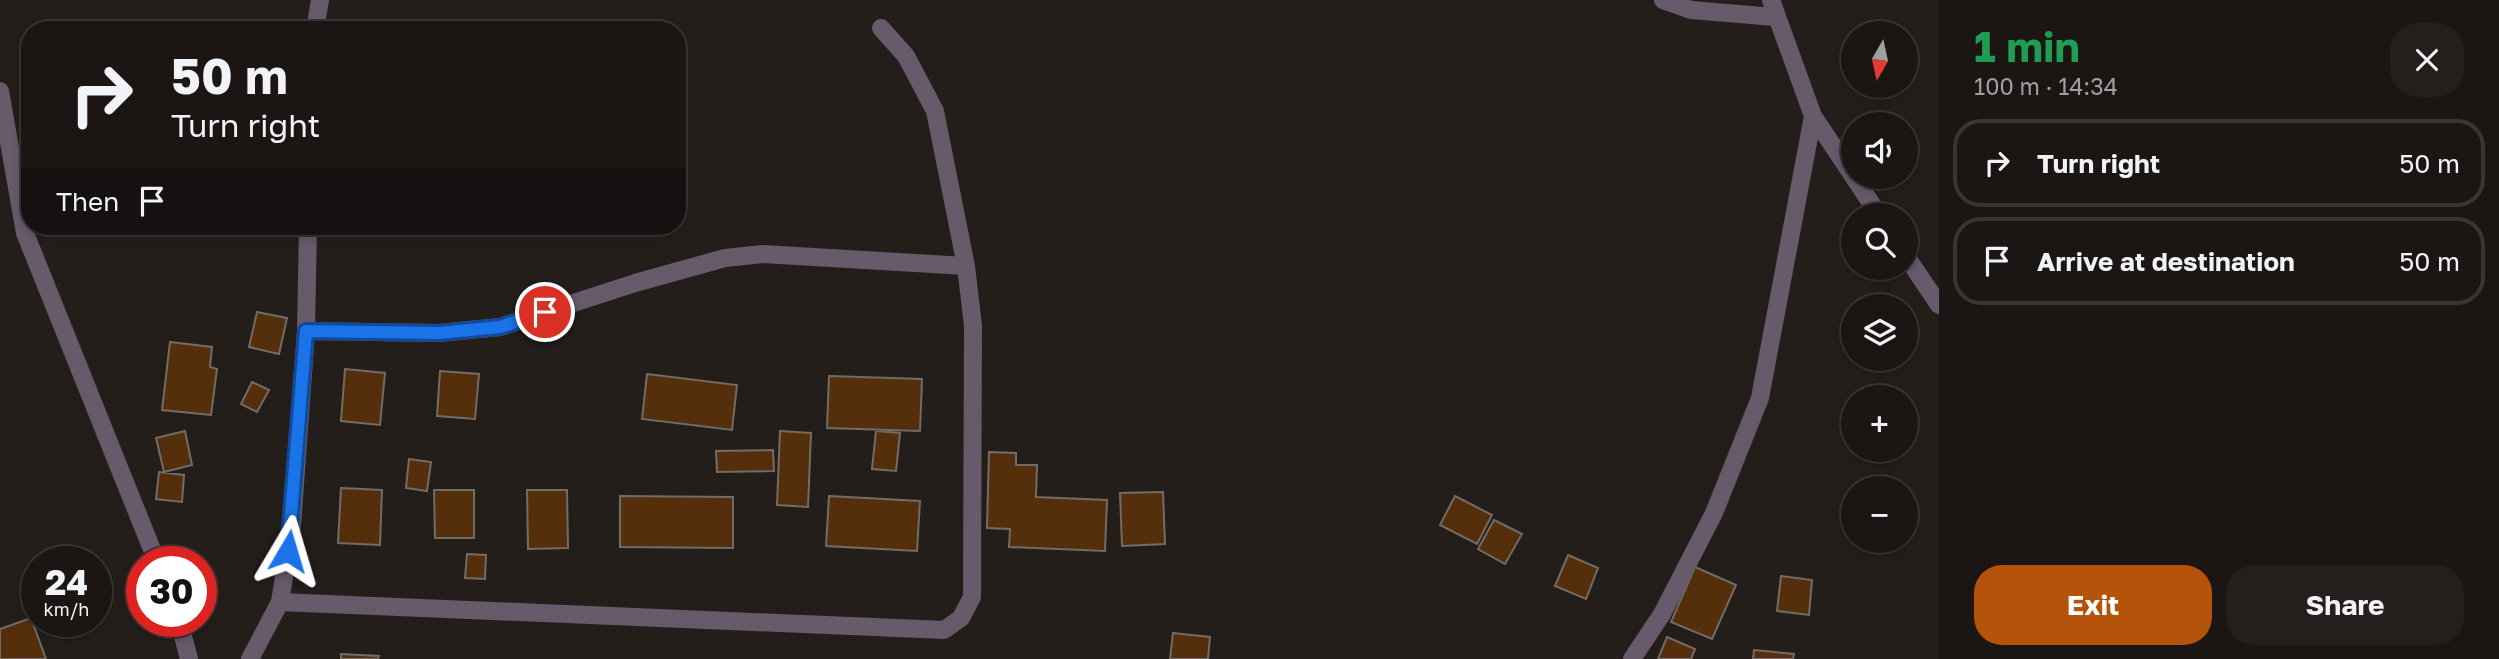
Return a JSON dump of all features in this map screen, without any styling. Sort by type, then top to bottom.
[{"type":"street","points":[[317,21],[320,0]]},
{"type":"street","points":[[1663,0],[1691,10],[1773,9],[1812,116],[1871,203]]},
{"type":"street","points":[[280,603],[944,630],[961,618],[972,597],[973,326],[966,266],[935,111],[906,56],[881,27]]},
{"type":"street","points":[[0,91],[21,210]]},
{"type":"street","points":[[1632,659],[1662,614],[1714,513],[1760,398],[1812,116]]},
{"type":"street","points":[[26,235],[151,546]]},
{"type":"street","points":[[250,659],[280,603],[292,526],[306,331],[308,235]]},
{"type":"street","points":[[306,331],[439,333],[500,327],[635,283],[725,258],[763,254],[966,266]]},
{"type":"street","points":[[1918,274],[1939,305]]},
{"type":"street","points":[[183,637],[189,659]]},
{"type":"building","points":[[257,312],[287,318],[279,354],[249,347]]},
{"type":"building","points":[[170,342],[212,347],[210,367],[217,369],[211,415],[162,410]]},
{"type":"building","points":[[345,369],[385,373],[380,425],[341,421]]},
{"type":"building","points":[[440,371],[479,374],[475,419],[437,416]]},
{"type":"building","points":[[647,374],[737,385],[732,430],[642,419]]},
{"type":"building","points":[[829,376],[922,379],[920,431],[827,428]]},
{"type":"building","points":[[252,382],[269,390],[257,412],[241,404]]},
{"type":"building","points":[[185,431],[192,465],[164,472],[156,438]]},
{"type":"building","points":[[780,431],[811,433],[808,507],[777,505]]},
{"type":"building","points":[[876,431],[900,433],[896,471],[872,469]]},
{"type":"building","points":[[773,450],[774,471],[717,472],[716,451]]},
{"type":"building","points":[[989,452],[1016,453],[1016,465],[1037,465],[1036,497],[1107,500],[1105,551],[1009,547],[1010,529],[987,528]]},
{"type":"building","points":[[409,459],[431,462],[427,491],[406,488]]},
{"type":"building","points":[[159,472],[184,475],[182,502],[156,499]]},
{"type":"building","points":[[341,488],[382,490],[380,545],[338,543]]},
{"type":"building","points":[[434,490],[474,490],[474,538],[435,538]]},
{"type":"building","points":[[527,490],[567,490],[568,548],[528,549]]},
{"type":"building","points":[[1163,492],[1165,544],[1122,546],[1120,493]]},
{"type":"building","points":[[620,496],[733,497],[733,548],[620,547]]},
{"type":"building","points":[[829,496],[920,501],[917,551],[826,546]]},
{"type":"building","points":[[829,496],[920,501],[917,551],[826,546]]},
{"type":"building","points":[[1455,496],[1492,515],[1477,544],[1440,525]]},
{"type":"building","points":[[1494,520],[1522,534],[1505,564],[1478,549]]},
{"type":"building","points":[[467,554],[486,555],[485,579],[465,578]]},
{"type":"building","points":[[467,554],[486,555],[485,579],[465,578]]},
{"type":"building","points":[[1568,555],[1598,568],[1586,599],[1555,586]]},
{"type":"building","points":[[1695,567],[1736,585],[1712,639],[1671,622]]},
{"type":"building","points":[[1781,576],[1812,580],[1809,615],[1777,611]]},
{"type":"building","points":[[21,622],[21,637],[38,637],[46,659],[0,659],[0,629]]},
{"type":"building","points":[[1173,633],[1210,637],[1208,659],[1170,659]]},
{"type":"building","points":[[1667,637],[1695,649],[1691,659],[1658,659]]},
{"type":"building","points":[[1754,650],[1794,654],[1793,659],[1753,659]]},
{"type":"building","points":[[1754,650],[1794,654],[1793,659],[1753,659]]},
{"type":"building","points":[[341,654],[379,656],[378,659],[341,659]]},
{"type":"route","points":[[288,551],[306,331],[439,333],[500,327],[545,312]]}]
